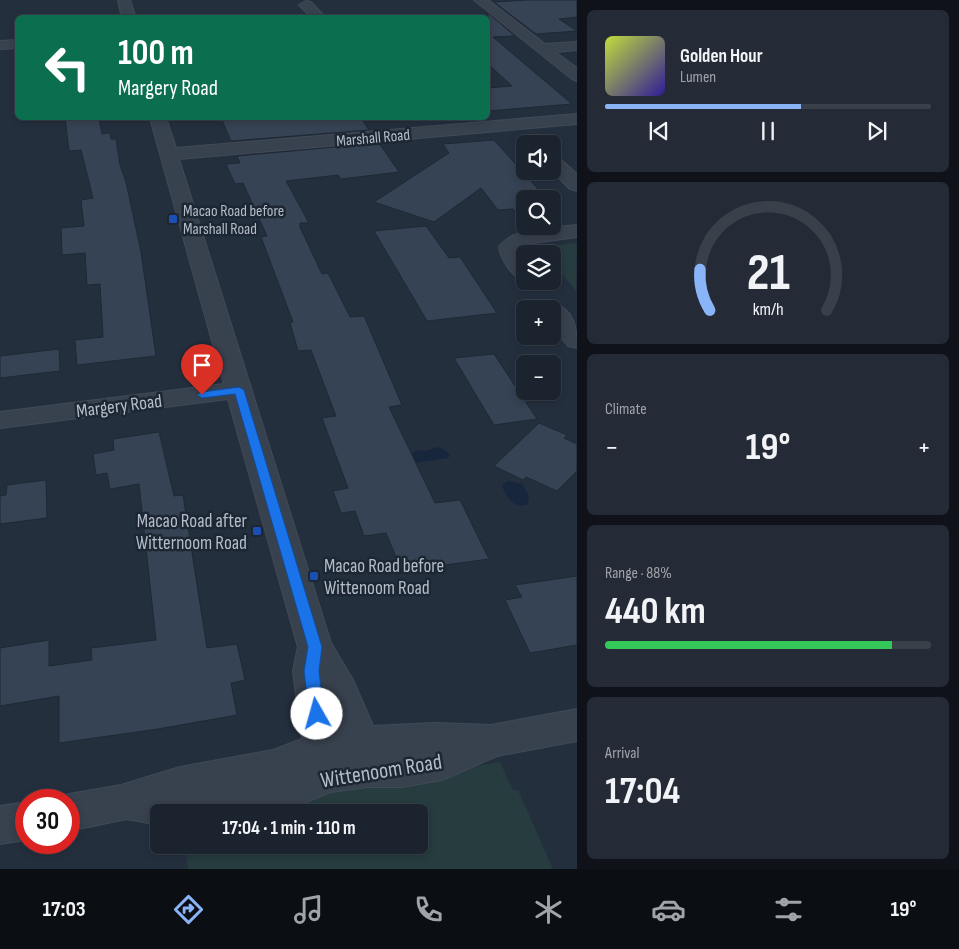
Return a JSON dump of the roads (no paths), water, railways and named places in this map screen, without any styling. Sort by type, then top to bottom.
[{"type":"street","points":[[124,0],[128,15]]},
{"type":"street","points":[[480,0],[576,76]]},
{"type":"street","points":[[306,5],[317,15]]},
{"type":"street","points":[[0,45],[15,44]]},
{"type":"street","points":[[543,48],[576,46]]},
{"type":"street","name":"Marshall Road","points":[[169,154],[576,119]]},
{"type":"street","points":[[159,120],[315,647],[334,674],[365,757]]},
{"type":"street","points":[[404,120],[414,133]]},
{"type":"street","points":[[517,125],[527,135]]},
{"type":"street","points":[[561,170],[576,185]]},
{"type":"street","points":[[576,231],[518,240],[510,247],[511,256],[576,341]]},
{"type":"street","name":"Margery Road","points":[[0,420],[239,390]]},
{"type":"street","points":[[315,647],[311,671],[323,762]]},
{"type":"street","name":"Wittenoom Road","points":[[80,811],[121,803],[184,809],[299,787],[323,762],[365,757],[401,770],[442,763],[491,741],[576,725]]},
{"type":"street","points":[[0,826],[15,823]]},
{"type":"water","points":[[438,447],[450,455],[448,458],[415,463],[411,454],[416,450],[425,451]]},
{"type":"water","points":[[508,481],[522,484],[529,496],[528,504],[515,504],[508,498],[502,485]]},
{"type":"place","name":"Macao Road before Marshall Road","points":[[173,219]]},
{"type":"place","name":"Macao Road after Witternoom Road","points":[[257,531]]},
{"type":"place","name":"Macao Road before Wittenoom Road","points":[[314,576]]}]
